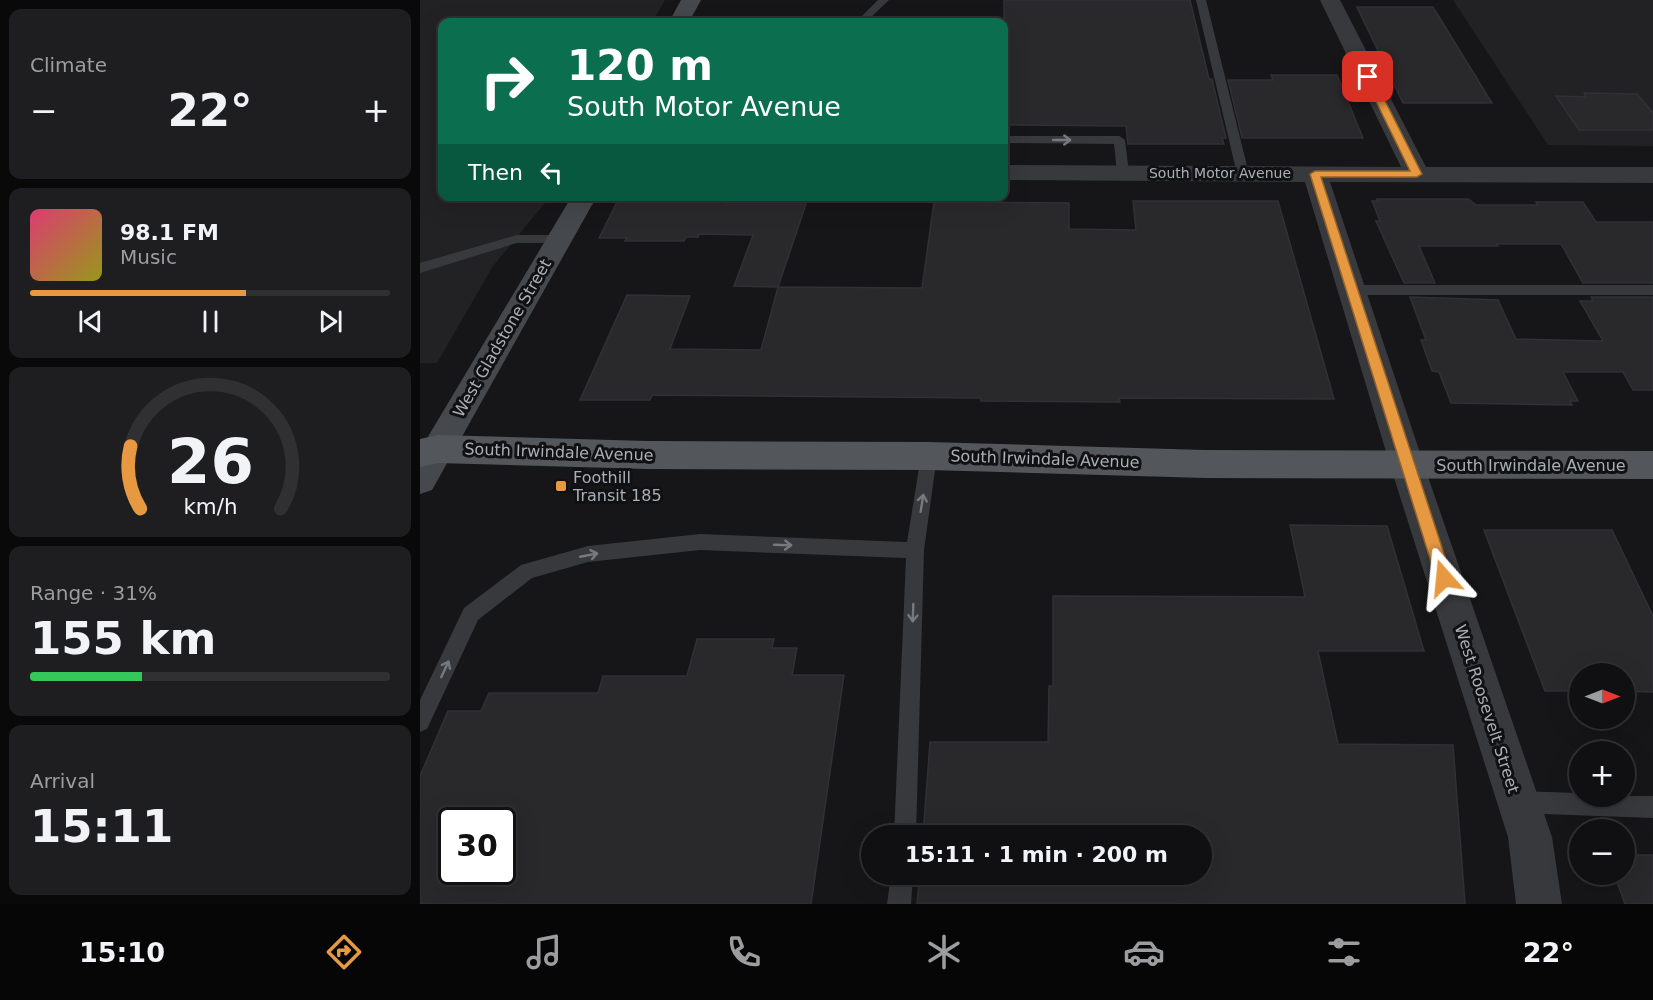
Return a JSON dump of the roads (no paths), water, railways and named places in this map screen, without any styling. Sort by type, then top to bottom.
[{"type":"main road","name":"South Irwindale Avenue","points":[[426,447],[647,455],[930,456],[1204,464],[1653,465]]},
{"type":"street","points":[[681,18],[691,0]]},
{"type":"street","points":[[1330,0],[1417,174]]},
{"type":"street","name":"South Motor Avenue","points":[[1008,172],[1653,175]]},
{"type":"street","name":"West Roosevelt Street","points":[[1315,174],[1407,465],[1530,837],[1539,904]]},
{"type":"street","name":"West Gladstone Street","points":[[420,480],[426,447],[582,201]]},
{"type":"lane","points":[[865,18],[884,0]]},
{"type":"lane","points":[[1201,0],[1243,174]]},
{"type":"lane","points":[[1008,140],[1119,140],[1122,173]]},
{"type":"lane","points":[[421,269],[517,239],[560,239]]},
{"type":"lane","points":[[1352,290],[1653,291]]},
{"type":"lane","points":[[905,825],[915,550],[930,456]]},
{"type":"lane","points":[[420,722],[471,614],[527,571],[588,554],[700,542],[915,550]]},
{"type":"lane","points":[[1518,802],[1653,807]]},
{"type":"lane","points":[[899,904],[901,885]]},
{"type":"place","name":"Foothill Transit 185","points":[[561,486]]}]
